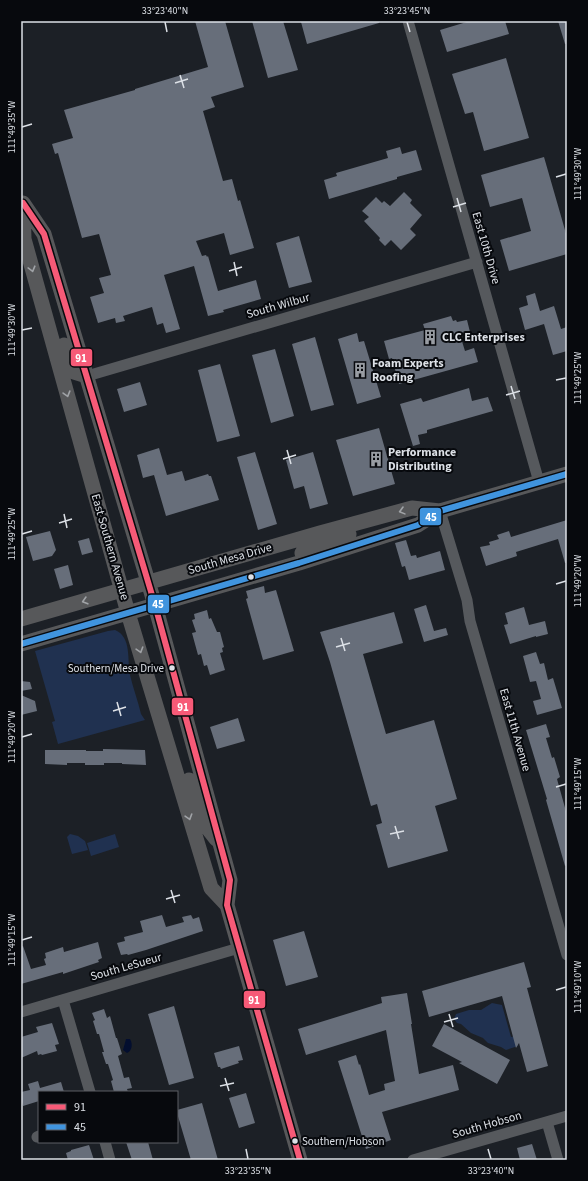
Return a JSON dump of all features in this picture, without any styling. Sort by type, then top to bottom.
[{"type":"main road","name":"East Southern Avenue","points":[[22,199],[24,239],[128,613],[211,888],[227,905]]},
{"type":"main road","name":"East Southern Avenue","points":[[22,199],[44,234],[155,605],[230,880],[227,905],[300,1160]]},
{"type":"main road","points":[[38,291],[48,301],[69,363],[74,372],[87,376]]},
{"type":"main road","name":"South Mesa Drive","points":[[21,644],[278,569],[418,525],[440,511],[567,474]]},
{"type":"main road","name":"South Mesa Drive","points":[[21,619],[412,508],[440,511]]},
{"type":"main road","points":[[278,569],[294,556],[349,534],[361,522]]},
{"type":"main road","points":[[170,752],[180,761],[202,821],[220,844]]},
{"type":"street","name":"East 10th Drive","points":[[408,21],[540,482]]},
{"type":"street","name":"South Wilbur","points":[[87,376],[477,262]]},
{"type":"street","name":"East 11th Avenue","points":[[440,511],[467,600],[472,629],[567,955]]},
{"type":"street","name":"South LeSueur","points":[[21,1012],[239,948]]},
{"type":"street","points":[[64,1000],[90,1091]]},
{"type":"street","name":"South Hobson","points":[[413,1160],[444,1156],[567,1116]]},
{"type":"street","points":[[547,1122],[558,1160]]},
{"type":"street","points":[[104,1143],[110,1160]]},
{"type":"shaded area","points":[[115,630],[120,633],[126,643],[130,675],[141,714],[145,720],[58,744],[52,722],[55,721],[35,651]]},
{"type":"shaded area","points":[[70,834],[78,836],[85,841],[88,850],[72,854],[67,837]]},
{"type":"shaded area","points":[[115,834],[119,847],[91,856],[87,843]]},
{"type":"shaded area","points":[[492,1003],[502,1005],[511,1037],[515,1036],[518,1046],[506,1050],[488,1043],[483,1038],[471,1033],[454,1019],[456,1014],[469,1010],[481,1010]]},
{"type":"shaded area","points":[[126,1039],[130,1039],[132,1045],[130,1051],[127,1053],[123,1050]]},
{"type":"building","points":[[195,21],[225,21],[244,87],[211,97],[215,107],[203,111],[223,181],[232,179],[238,201],[240,200],[254,248],[230,255],[224,233],[196,241],[202,256],[208,256],[218,291],[256,280],[261,299],[208,316],[194,266],[164,275],[180,329],[166,333],[163,323],[157,325],[152,307],[123,316],[125,321],[116,323],[115,318],[98,323],[90,297],[104,293],[99,278],[111,275],[99,234],[82,238],[58,153],[55,154],[52,144],[73,138],[64,110],[208,67]]},
{"type":"building","points":[[252,21],[283,21],[298,70],[268,78]]},
{"type":"building","points":[[379,21],[379,23],[307,44],[301,22]]},
{"type":"building","points":[[470,21],[505,21],[509,34],[447,52],[440,30]]},
{"type":"building","points":[[558,21],[567,21],[567,44],[565,44]]},
{"type":"building","points":[[506,58],[529,138],[484,151],[473,112],[465,114],[452,74]]},
{"type":"building","points":[[400,147],[402,154],[416,150],[422,170],[329,199],[324,180],[337,176],[336,173],[388,158],[386,151]]},
{"type":"building","points":[[544,157],[567,237],[567,254],[509,271],[500,240],[531,231],[522,198],[490,207],[481,175]]},
{"type":"building","points":[[404,192],[412,200],[410,203],[422,215],[410,229],[416,235],[401,250],[391,240],[385,246],[379,240],[380,238],[364,221],[369,217],[362,211],[376,197],[382,203],[384,201],[390,206]]},
{"type":"building","points":[[299,236],[312,282],[289,288],[276,243]]},
{"type":"building","points":[[535,293],[540,311],[554,306],[561,329],[567,327],[567,351],[553,355],[544,324],[525,330],[519,308],[528,305],[526,296]]},
{"type":"building","points":[[451,316],[453,321],[456,320],[457,322],[467,320],[470,332],[460,335],[465,351],[474,348],[478,362],[399,384],[392,358],[389,359],[384,341],[425,330],[423,324]]},
{"type":"building","name":"Foam Experts Roofing","points":[[357,333],[359,342],[364,341],[381,397],[357,404],[338,339]]},
{"type":"building","points":[[315,337],[334,405],[311,411],[292,344]]},
{"type":"building","points":[[275,349],[294,416],[271,423],[252,355]]},
{"type":"building","points":[[220,364],[240,436],[217,442],[198,370]]},
{"type":"building","points":[[140,382],[147,405],[124,412],[117,389]]},
{"type":"building","points":[[469,388],[472,401],[488,397],[493,411],[427,430],[427,433],[418,435],[420,444],[413,446],[400,404],[421,398],[423,402]]},
{"type":"building","points":[[379,428],[395,484],[353,496],[336,440]]},
{"type":"building","points":[[159,448],[167,475],[182,471],[185,481],[208,474],[211,476],[219,500],[166,516],[154,475],[143,478],[137,455]]},
{"type":"building","points":[[255,452],[277,524],[258,530],[237,457]]},
{"type":"building","points":[[313,452],[328,504],[310,509],[304,486],[294,489],[286,460]]},
{"type":"building","points":[[567,520],[567,563],[565,563],[558,539],[516,552],[517,556],[486,566],[480,547],[490,545],[489,542],[499,539],[497,535],[509,531],[511,537]]},
{"type":"building","points":[[50,531],[56,550],[52,556],[33,561],[26,537]]},
{"type":"building","points":[[89,538],[93,552],[82,555],[78,541]]},
{"type":"building","points":[[406,540],[411,556],[416,555],[417,558],[440,551],[445,570],[409,580],[405,566],[402,567],[395,543]]},
{"type":"building","points":[[68,565],[73,585],[60,589],[54,569]]},
{"type":"building","points":[[264,586],[265,593],[276,590],[294,651],[263,660],[246,599],[248,598],[246,591]]},
{"type":"building","points":[[426,605],[434,631],[446,628],[448,635],[424,642],[414,609]]},
{"type":"building","points":[[524,607],[529,625],[545,621],[548,634],[510,644],[504,625],[508,624],[505,613]]},
{"type":"building","points":[[207,610],[209,619],[211,618],[217,632],[220,632],[224,647],[222,648],[223,652],[220,653],[225,670],[210,675],[207,665],[204,666],[201,654],[198,655],[192,633],[196,632],[192,620],[195,619],[194,614]]},
{"type":"building","points":[[394,612],[403,643],[363,654],[386,734],[434,720],[457,799],[435,806],[448,851],[388,868],[376,825],[382,823],[377,804],[371,806],[320,632]]},
{"type":"building","points":[[536,652],[540,664],[544,663],[548,680],[553,678],[562,708],[537,715],[533,701],[541,699],[536,681],[530,682],[523,656]]},
{"type":"building","points":[[21,681],[30,682],[32,689],[21,691]]},
{"type":"building","points":[[21,695],[35,701],[37,711],[21,715]]},
{"type":"building","points":[[238,718],[245,741],[217,749],[210,727]]},
{"type":"building","points":[[546,724],[550,737],[546,738],[560,777],[557,779],[567,815],[567,865],[565,866],[526,730]]},
{"type":"building","points":[[103,749],[145,750],[146,765],[122,763],[104,763],[104,765],[85,765],[85,763],[67,763],[67,765],[45,764],[45,750],[103,751]]},
{"type":"building","points":[[162,915],[166,927],[184,922],[182,917],[191,915],[193,919],[199,917],[203,931],[146,950],[128,955],[121,955],[117,943],[125,941],[124,937],[143,932],[140,921]]},
{"type":"building","points":[[304,931],[318,977],[286,986],[273,940]]},
{"type":"building","points":[[98,942],[102,958],[98,960],[99,962],[63,974],[63,972],[21,984],[21,947],[23,946],[31,969],[46,965],[44,959],[46,958],[45,953],[63,947],[64,952]]},
{"type":"building","points":[[524,962],[531,987],[527,988],[548,1066],[527,1072],[519,1043],[516,1048],[502,996],[429,1017],[422,991]]},
{"type":"building","points":[[407,993],[419,1074],[453,1065],[459,1090],[382,1112],[391,1140],[366,1149],[338,1061],[356,1055],[369,1095],[385,1090],[384,1084],[395,1081],[386,1030],[306,1055],[298,1029],[382,1003],[381,997]]},
{"type":"building","points":[[174,1006],[194,1078],[169,1085],[148,1014]]},
{"type":"building","points":[[104,1009],[107,1018],[110,1016],[122,1054],[118,1056],[124,1078],[129,1077],[132,1088],[127,1089],[128,1091],[114,1091],[111,1081],[113,1080],[102,1052],[104,1052],[99,1034],[97,1034],[93,1021],[95,1020],[92,1013]]},
{"type":"building","points":[[52,1023],[59,1044],[55,1045],[57,1051],[38,1055],[37,1051],[21,1058],[21,1037],[38,1032],[36,1027]]},
{"type":"building","points":[[444,1024],[510,1060],[497,1084],[459,1063],[462,1062],[432,1046]]},
{"type":"building","points":[[239,1046],[243,1060],[238,1061],[239,1063],[221,1069],[218,1067],[214,1053]]},
{"type":"building","points":[[38,1081],[40,1088],[61,1082],[64,1091],[38,1091],[38,1101],[23,1106],[21,1092],[30,1090],[28,1084]]},
{"type":"building","points":[[246,1093],[255,1123],[239,1128],[229,1098]]},
{"type":"building","points":[[202,1103],[218,1160],[191,1160],[178,1116],[178,1110]]},
{"type":"building","points":[[126,1143],[148,1143],[153,1160],[132,1160]]},
{"type":"building","points":[[532,1144],[537,1160],[520,1160],[517,1148]]},
{"type":"building","points":[[89,1145],[94,1160],[68,1160],[66,1153]]},
{"type":"transit line","name":"91","points":[[23,203],[44,234],[155,605],[230,880],[227,905],[300,1160]]},
{"type":"transit line","name":"45","points":[[21,644],[299,563],[418,525],[440,511],[567,474]]},
{"type":"place","name":"CLC Enterprises","points":[[430,337]]},
{"type":"place","name":"Foam Experts Roofing","points":[[360,370]]},
{"type":"place","name":"Performance Distributing","points":[[376,459]]},
{"type":"place","name":"Southern/Mesa Drive","points":[[172,668]]},
{"type":"place","name":"Southern/Hobson","points":[[295,1141]]}]
